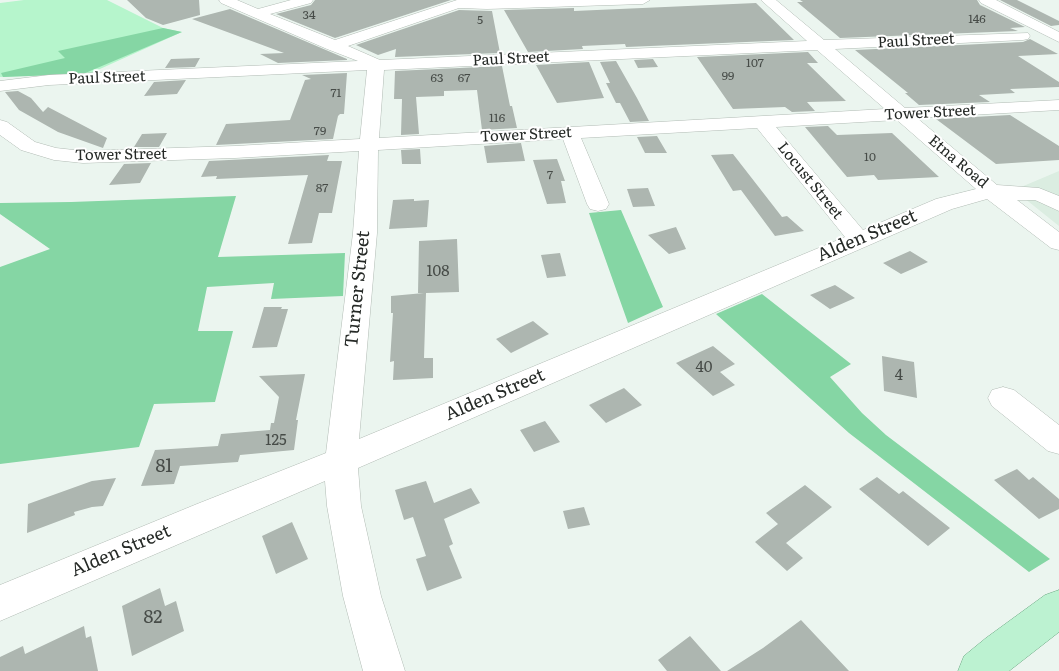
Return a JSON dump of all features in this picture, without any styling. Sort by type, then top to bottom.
[{"type":"main road","points":[[979,671],[1000,652],[1059,608]]},
{"type":"street","points":[[226,0],[369,60],[376,65]]},
{"type":"street","points":[[258,13],[306,0]]},
{"type":"street","points":[[332,46],[464,2],[487,5],[643,0]]},
{"type":"street","name":"Etna Road","points":[[768,0],[991,190],[1059,243]]},
{"type":"street","points":[[986,0],[1057,35]]},
{"type":"street","name":"Paul Street","points":[[0,86],[49,80],[1023,36]]},
{"type":"street","name":"Turner Street","points":[[376,65],[364,233],[341,461],[344,506],[362,596],[384,671]]},
{"type":"street","name":"Tower Street","points":[[0,126],[28,146],[54,154],[83,157],[235,152],[1059,105]]},
{"type":"street","name":"Locust Street","points":[[762,122],[859,240]]},
{"type":"street","points":[[570,133],[598,204]]},
{"type":"street","points":[[991,190],[1015,194],[1039,194],[1059,204]]},
{"type":"street","name":"Alden Street","points":[[0,603],[209,514],[341,461],[944,204],[991,190]]},
{"type":"street","points":[[1003,398],[1059,442]]},
{"type":"shaded area","points":[[1059,171],[1059,226],[1014,190]]},
{"type":"green space","points":[[24,0],[107,0],[163,28],[182,32],[91,73],[0,77],[0,3]]},
{"type":"green space","points":[[163,28],[182,32],[83,74],[3,77],[1,73],[65,58],[58,51]]},
{"type":"green space","points":[[236,196],[218,257],[345,253],[343,296],[271,299],[274,283],[207,287],[198,331],[233,331],[215,402],[154,404],[139,447],[0,464],[0,267],[50,249],[0,214],[0,203]]},
{"type":"green space","points":[[621,210],[663,307],[628,323],[589,213]]},
{"type":"green space","points":[[762,294],[851,364],[830,377],[862,413],[886,435],[1050,559],[1029,572],[849,433],[716,314]]},
{"type":"building","points":[[127,0],[199,0],[200,15],[163,25],[146,18]]},
{"type":"building","points":[[315,0],[451,0],[335,38],[276,14],[311,5]]},
{"type":"building","points":[[800,0],[977,0],[980,5],[1025,27],[1010,28],[1018,31],[840,38],[797,2],[803,2]]},
{"type":"building","points":[[1000,0],[1017,0],[1059,21],[1059,25],[1051,26]]},
{"type":"building","points":[[756,3],[794,40],[626,47],[625,44],[582,46],[583,49],[528,52],[504,10],[574,8],[574,11]]},
{"type":"building","points":[[230,9],[347,60],[278,63],[260,54],[284,53],[192,19]]},
{"type":"building","points":[[459,10],[492,11],[500,53],[395,57],[396,49],[378,55],[356,45]]},
{"type":"building","points":[[1030,39],[1058,54],[1018,56],[1059,82],[1059,87],[1010,89],[1015,93],[979,95],[990,102],[919,105],[905,93],[908,93],[855,50],[1023,42]]},
{"type":"building","points":[[808,52],[818,63],[807,63],[846,101],[807,102],[815,111],[792,112],[785,107],[733,109],[697,57]]},
{"type":"building","points":[[200,58],[195,67],[165,68],[171,59]]},
{"type":"building","points":[[653,59],[658,67],[638,68],[634,60]]},
{"type":"building","points":[[616,61],[649,121],[630,122],[620,103],[616,103],[606,83],[610,83],[600,62]]},
{"type":"building","points":[[589,62],[604,98],[557,103],[536,65]]},
{"type":"building","points":[[502,66],[510,106],[512,106],[517,128],[482,130],[477,90],[444,91],[444,96],[416,97],[419,134],[401,135],[402,99],[394,99],[395,71]]},
{"type":"building","points":[[347,73],[344,114],[338,116],[333,139],[216,145],[226,124],[290,120],[305,80],[311,79],[302,75]]},
{"type":"building","points":[[186,80],[177,94],[144,96],[154,82]]},
{"type":"building","points":[[18,91],[31,98],[43,112],[48,107],[107,138],[103,148],[58,132],[19,110],[5,92]]},
{"type":"building","points":[[1010,115],[1059,146],[1059,160],[996,164],[936,119]]},
{"type":"building","points":[[828,126],[837,135],[892,133],[939,177],[878,180],[874,175],[847,177],[805,127]]},
{"type":"building","points":[[167,133],[159,147],[134,147],[142,134]]},
{"type":"building","points":[[657,136],[667,153],[645,153],[637,137]]},
{"type":"building","points":[[521,143],[525,161],[487,163],[484,146]]},
{"type":"building","points":[[420,149],[421,164],[402,164],[401,150]]},
{"type":"building","points":[[733,154],[782,217],[787,216],[804,231],[775,236],[741,190],[733,191],[711,155]]},
{"type":"building","points":[[329,155],[327,161],[342,161],[332,213],[319,213],[312,243],[288,244],[308,175],[216,179],[217,176],[201,177],[209,161]]},
{"type":"building","points":[[557,159],[565,181],[561,181],[566,203],[547,204],[533,160]]},
{"type":"building","points":[[151,163],[140,183],[109,185],[124,164]]},
{"type":"building","points":[[648,188],[655,206],[633,207],[627,189]]},
{"type":"building","points":[[414,199],[414,201],[429,200],[427,227],[389,229],[393,200]]},
{"type":"building","points":[[676,227],[686,249],[669,254],[648,235]]},
{"type":"building","points":[[457,239],[459,292],[426,293],[424,358],[433,358],[433,378],[393,380],[394,361],[390,362],[393,313],[391,313],[391,296],[424,293],[418,293],[419,241]]},
{"type":"building","points":[[910,251],[928,262],[901,274],[883,263]]},
{"type":"building","points":[[560,253],[566,276],[547,278],[541,255]]},
{"type":"building","points":[[835,285],[855,298],[830,309],[810,295]]},
{"type":"building","points":[[264,307],[288,309],[277,347],[252,348]]},
{"type":"building","points":[[533,321],[549,334],[511,353],[496,339]]},
{"type":"building","points":[[713,346],[735,364],[720,372],[735,385],[713,396],[676,363]]},
{"type":"building","points":[[882,356],[914,362],[917,398],[884,391]]},
{"type":"building","points":[[305,374],[296,420],[298,420],[294,450],[240,455],[238,462],[180,466],[174,484],[141,486],[155,450],[218,446],[221,434],[270,430],[271,423],[274,423],[279,397],[259,376]]},
{"type":"building","points":[[624,388],[642,405],[606,423],[589,405]]},
{"type":"building","points":[[545,421],[560,442],[534,452],[520,430]]},
{"type":"building","points":[[1017,469],[1029,480],[1033,477],[1059,499],[1059,509],[1039,519],[994,480]]},
{"type":"building","points":[[877,477],[899,494],[903,491],[950,528],[928,546],[859,489]]},
{"type":"building","points":[[116,478],[103,506],[74,512],[75,515],[27,533],[28,504],[92,481]]},
{"type":"building","points":[[426,481],[434,503],[471,488],[480,503],[444,519],[453,544],[449,546],[462,578],[427,591],[416,559],[426,556],[413,517],[404,520],[395,490]]},
{"type":"building","points":[[805,485],[832,507],[786,543],[803,558],[787,571],[755,542],[778,524],[766,513]]},
{"type":"building","points":[[584,507],[590,525],[568,529],[563,511]]},
{"type":"building","points":[[292,522],[308,559],[276,574],[262,536]]},
{"type":"building","points":[[160,588],[165,606],[176,601],[184,631],[132,656],[122,606]]},
{"type":"building","points":[[801,620],[849,671],[727,671],[763,648]]},
{"type":"building","points":[[84,626],[86,638],[91,636],[98,671],[0,671],[0,657],[23,646],[25,654]]},
{"type":"building","points":[[690,636],[721,671],[667,671],[658,660]]}]
